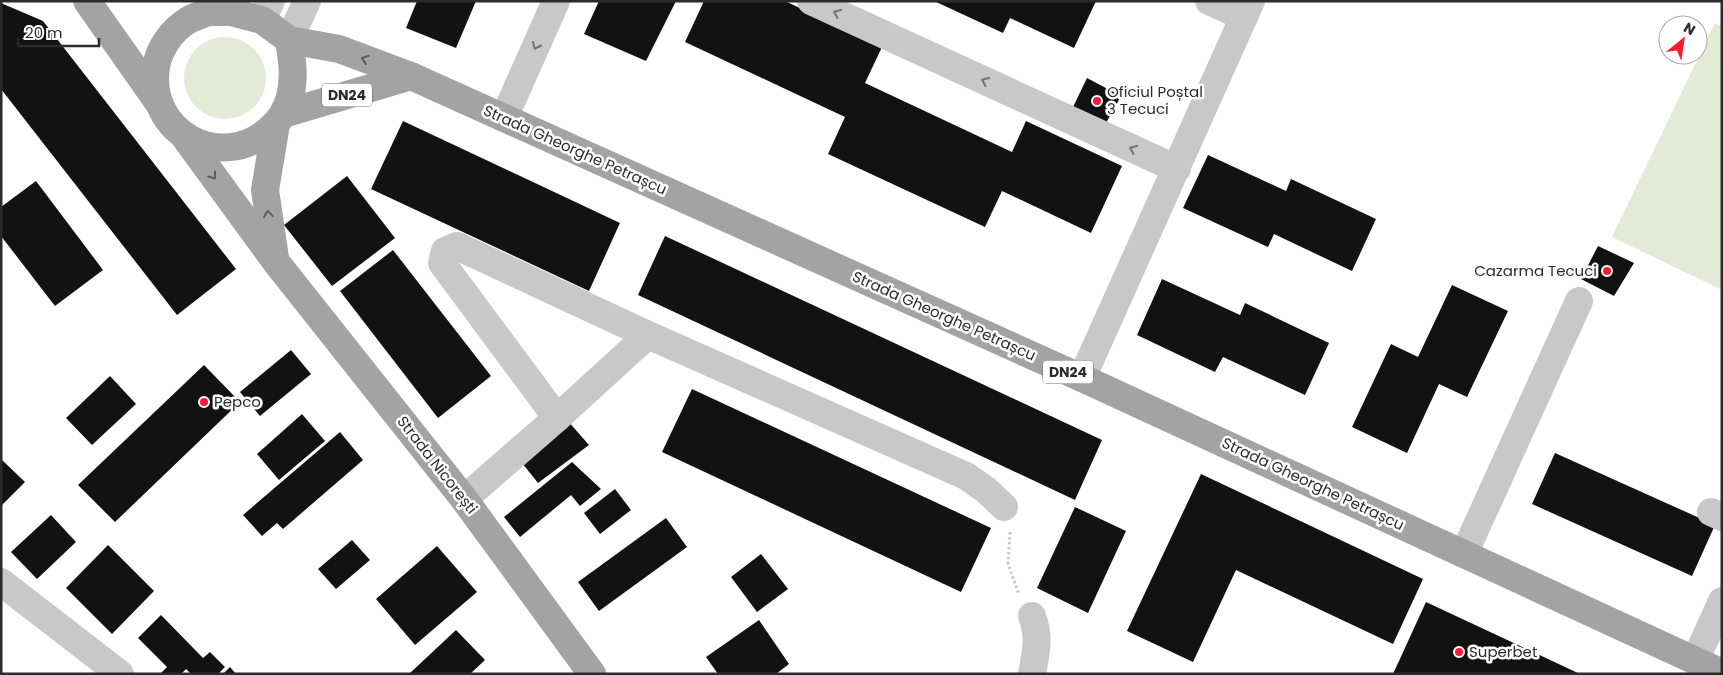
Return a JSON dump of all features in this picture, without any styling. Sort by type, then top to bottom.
[{"type":"main road","points":[[87,1],[158,103],[168,122],[184,136],[202,145],[222,148],[243,146],[261,137],[280,119],[290,98],[293,66],[289,40],[266,11],[221,6],[187,21],[170,36],[158,57],[154,80],[158,103]]},
{"type":"main road","name":"Strada Gheorghe Petrașcu","points":[[289,40],[339,49],[411,76],[1082,378],[1722,673]]},
{"type":"main road","name":"DN24","points":[[280,119],[411,76]]},
{"type":"main road","name":"Strada Nicorești","points":[[276,262],[265,190],[280,119]]},
{"type":"main road","name":"Strada Nicorești","points":[[184,136],[276,262],[464,499],[592,674]]},
{"type":"street","points":[[289,40],[307,1]]},
{"type":"street","points":[[504,118],[556,1]]},
{"type":"street","points":[[811,1],[1177,169]]},
{"type":"street","points":[[1082,378],[1248,9],[1209,1]]},
{"type":"street","points":[[557,418],[442,263],[445,252],[457,246],[648,334],[966,476],[986,490],[1004,507]]},
{"type":"street","points":[[1464,554],[1579,301]]},
{"type":"street","points":[[464,499],[557,418],[648,334]]},
{"type":"street","points":[[1,582],[120,674]]},
{"type":"street","points":[[1695,661],[1722,601]]},
{"type":"street","points":[[1032,616],[1037,628],[1038,642],[1032,674]]},
{"type":"path","points":[[1004,507],[1010,527],[1008,564],[1015,588],[1032,616]]},
{"type":"green space","points":[[1715,23],[1722,27],[1722,290],[1612,237],[1695,65],[1708,65],[1708,38]]},
{"type":"green space","points":[[225,37],[241,40],[254,49],[263,62],[266,78],[263,94],[254,107],[241,116],[225,119],[209,116],[196,107],[187,94],[184,78],[187,62],[196,49],[209,40]]},
{"type":"building","points":[[417,1],[476,1],[456,48],[406,28]]},
{"type":"building","points":[[599,1],[676,1],[646,61],[584,34]]},
{"type":"building","points":[[704,1],[785,1],[882,47],[865,83],[1012,152],[1026,121],[1122,166],[1091,233],[1002,191],[985,227],[828,154],[845,117],[685,42]]},
{"type":"building","points":[[934,1],[1096,1],[1074,48],[1010,18],[1003,33]]},
{"type":"building","points":[[1,3],[43,21],[236,269],[177,315],[1,89]]},
{"type":"building","name":"Oficiul Poștal 3 Tecuci","points":[[1087,78],[1121,96],[1106,123],[1073,107]]},
{"type":"building","points":[[403,121],[620,223],[589,291],[371,189]]},
{"type":"building","points":[[1208,155],[1286,191],[1291,179],[1376,219],[1352,271],[1274,234],[1268,247],[1183,208]]},
{"type":"building","points":[[347,176],[395,238],[332,286],[284,225]]},
{"type":"building","points":[[36,181],[103,270],[55,306],[1,236],[1,207]]},
{"type":"building","points":[[665,236],[1102,440],[1075,500],[638,295]]},
{"type":"building","name":"Cazarma Tecuci","points":[[1598,246],[1634,263],[1614,296],[1581,279]]},
{"type":"building","points":[[393,250],[491,376],[438,418],[340,291]]},
{"type":"building","points":[[1162,279],[1240,315],[1245,303],[1329,343],[1305,395],[1223,357],[1215,372],[1137,335]]},
{"type":"building","points":[[1452,285],[1508,311],[1467,397],[1439,384],[1407,453],[1352,427],[1391,344],[1418,357]]},
{"type":"building","points":[[291,350],[311,374],[260,416],[240,392]]},
{"type":"building","points":[[204,365],[240,402],[115,522],[78,485]]},
{"type":"building","points":[[110,376],[136,404],[92,445],[66,418]]},
{"type":"building","points":[[692,389],[991,528],[961,592],[662,452]]},
{"type":"building","points":[[302,414],[325,441],[279,480],[257,454]]},
{"type":"building","points":[[567,420],[589,445],[538,483],[518,458]]},
{"type":"building","points":[[340,432],[363,460],[283,529],[277,523],[262,536],[243,515]]},
{"type":"building","points":[[1555,453],[1715,525],[1692,576],[1532,504]]},
{"type":"building","points":[[1,459],[25,482],[1,506]]},
{"type":"building","points":[[572,462],[601,489],[580,506],[571,495],[520,537],[504,517]]},
{"type":"building","points":[[1201,474],[1423,579],[1393,644],[1236,570],[1193,662],[1127,631]]},
{"type":"building","points":[[615,489],[631,510],[600,534],[584,513]]},
{"type":"building","points":[[1075,507],[1126,531],[1088,613],[1037,588]]},
{"type":"building","points":[[51,515],[76,542],[37,579],[11,552]]},
{"type":"building","points":[[666,518],[687,547],[599,611],[578,582]]},
{"type":"building","points":[[352,540],[370,560],[336,589],[318,569]]},
{"type":"building","points":[[108,545],[154,591],[112,634],[66,588]]},
{"type":"building","points":[[437,546],[477,592],[415,645],[376,599]]},
{"type":"building","points":[[761,554],[788,589],[757,612],[731,577]]},
{"type":"building","points":[[1426,602],[1580,674],[1393,674]]},
{"type":"building","points":[[161,615],[203,658],[210,652],[225,667],[218,674],[189,674],[186,669],[181,674],[160,674],[167,667],[138,638]]},
{"type":"building","points":[[759,620],[789,664],[776,674],[718,674],[706,657]]},
{"type":"building","points":[[456,630],[485,660],[470,674],[409,674]]},
{"type":"building","points":[[230,667],[236,674],[223,674]]},
{"type":"place","name":"Oficiul Poștal 3 Tecuci","points":[[1097,101]]},
{"type":"place","name":"Cazarma Tecuci","points":[[1607,271]]},
{"type":"place","name":"Pepco","points":[[204,402]]},
{"type":"place","name":"Superbet","points":[[1459,652]]}]
